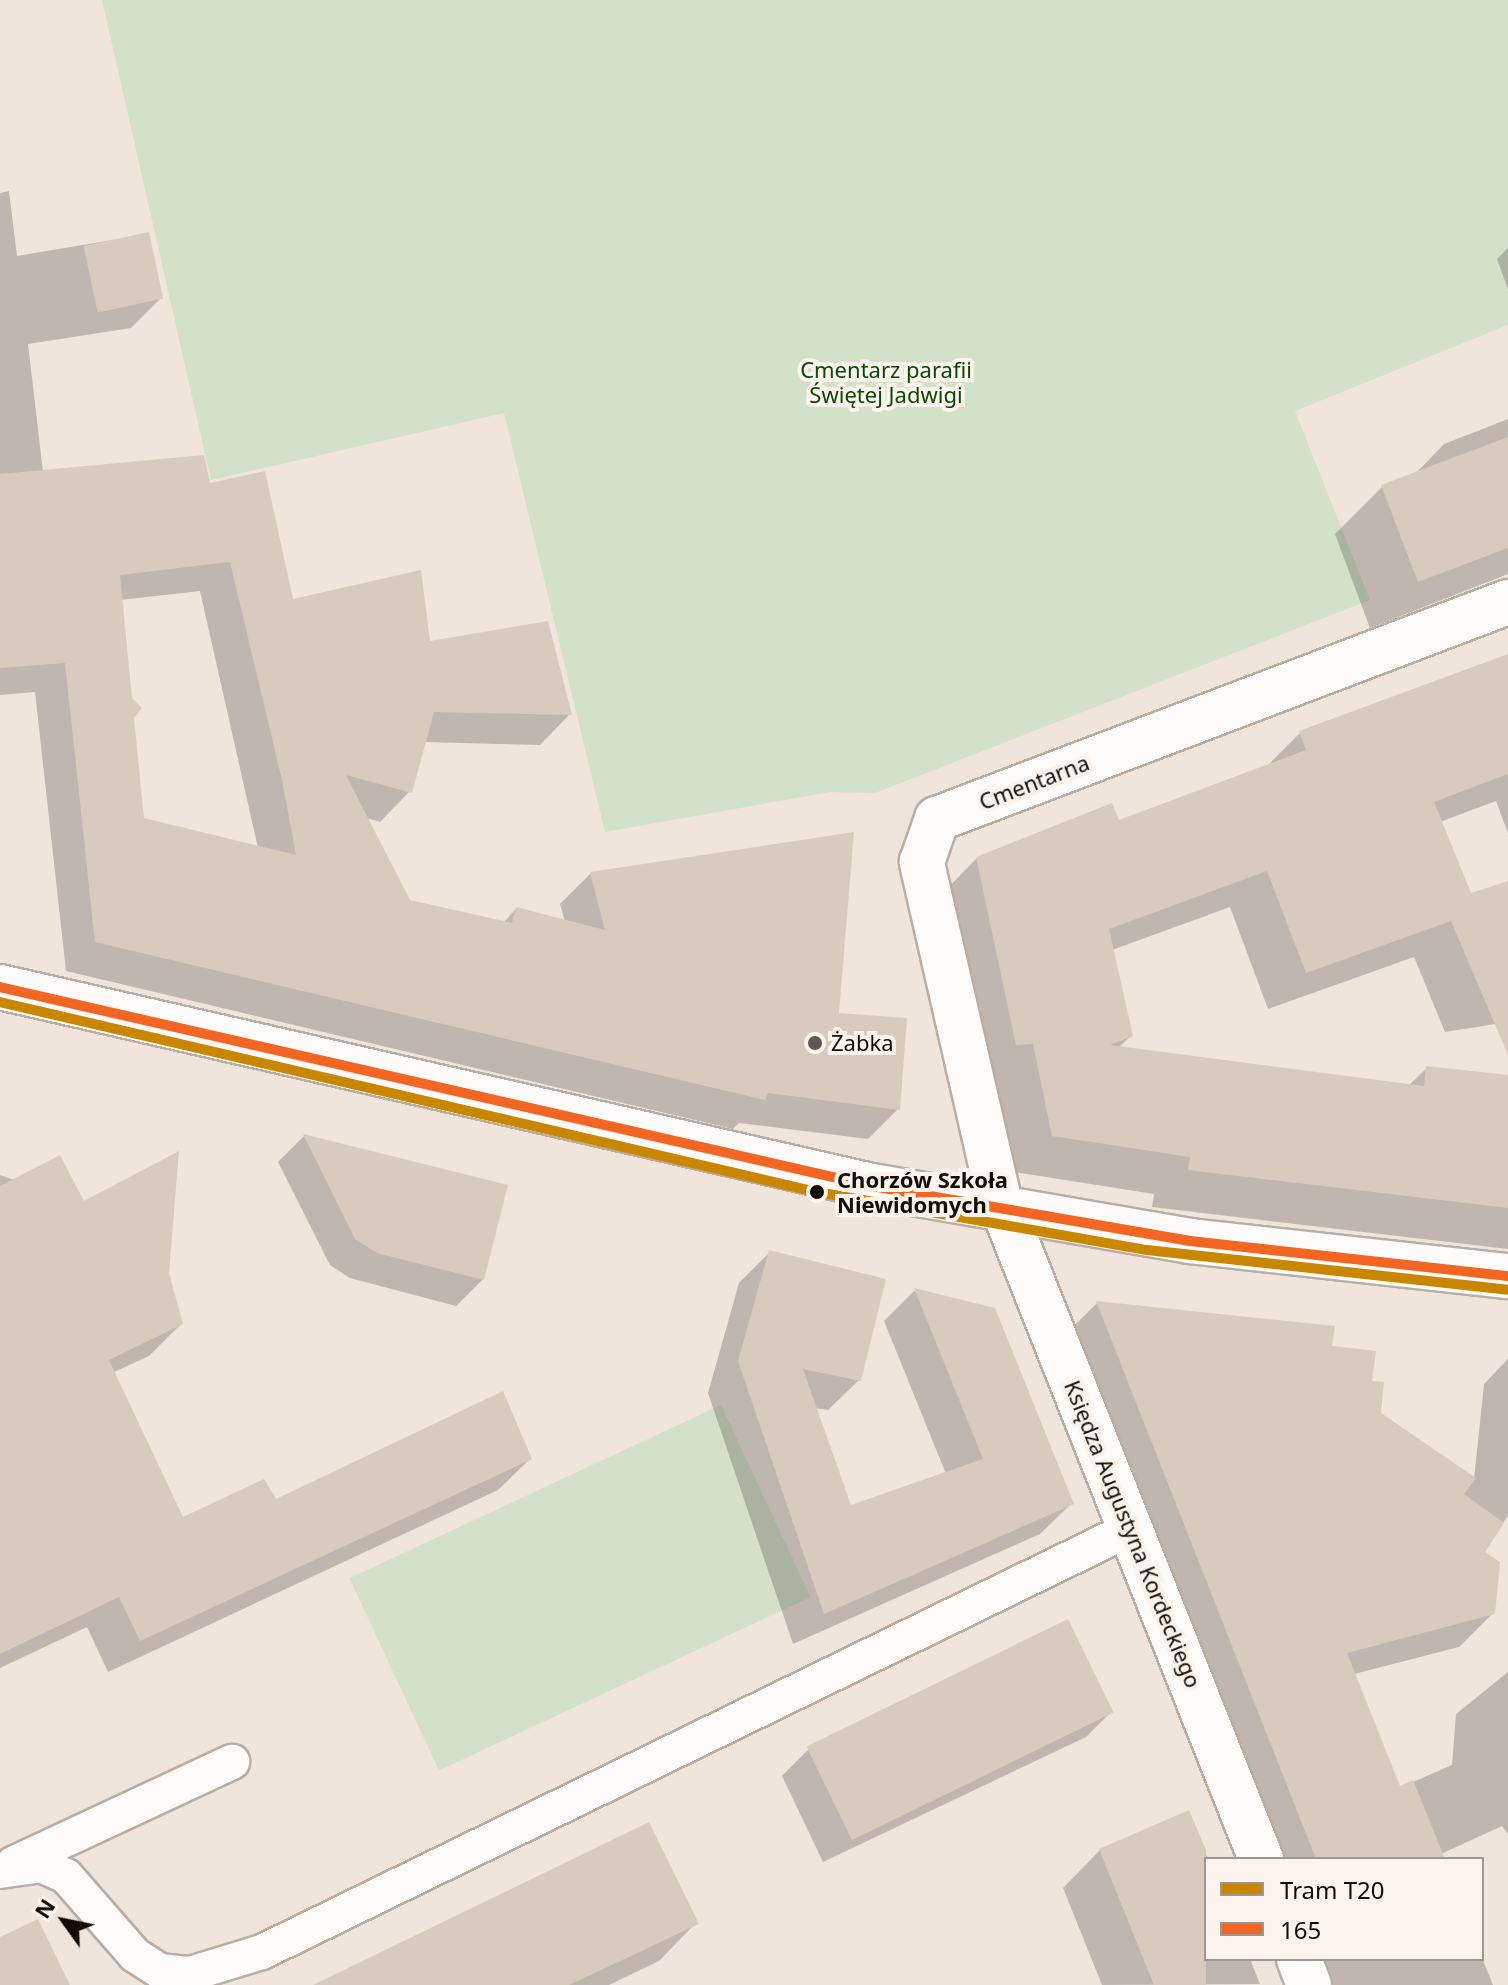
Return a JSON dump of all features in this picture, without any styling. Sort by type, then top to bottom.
[{"type":"street","name":"Cmentarna","points":[[1005,1210],[922,862],[937,819],[1508,602]]},
{"type":"street","points":[[0,987],[574,1121],[1005,1210],[1190,1241],[1508,1276]]},
{"type":"street","name":"Księdza Augustyna Kordeckiego","points":[[1005,1210],[1260,1857]]},
{"type":"street","points":[[1300,1961],[1309,1985]]},
{"type":"lane","points":[[6,1868],[66,1876],[135,1955],[160,1971],[190,1974],[262,1952],[1132,1528]]},
{"type":"lane","points":[[6,1868],[232,1762]]},
{"type":"green space","name":"Cmentarz parafii Świętej Jadwigi","points":[[102,0],[1508,0],[1508,325],[1295,411],[1370,600],[875,793],[830,792],[605,832],[504,413],[211,480]]},
{"type":"green space","points":[[721,1405],[811,1597],[439,1770],[349,1578]]},
{"type":"building","points":[[149,232],[163,299],[98,312],[83,246]]},
{"type":"building","points":[[1508,437],[1508,548],[1418,582],[1381,485]]},
{"type":"building","points":[[204,455],[210,483],[265,471],[293,599],[421,570],[430,641],[548,621],[572,715],[434,712],[412,793],[346,775],[410,900],[512,923],[516,907],[605,930],[590,872],[854,832],[839,1013],[907,1018],[900,1110],[768,1093],[765,1100],[95,942],[65,663],[0,668],[0,474]],"holes":[[[230,562],[282,780],[296,855],[144,818],[134,718],[142,708],[132,698],[120,575]]]},
{"type":"building","points":[[1508,654],[1508,774],[1434,802],[1471,893],[1508,881],[1508,1055],[1451,921],[1306,973],[1267,871],[1109,929],[1133,1036],[1110,1045],[1424,1086],[1426,1066],[1508,1075],[1508,1208],[1188,1170],[1190,1157],[1052,1136],[1033,1044],[1016,1045],[976,857],[1112,803],[1119,820],[1306,750],[1299,731]]},
{"type":"building","points":[[303,1134],[508,1185],[484,1280],[377,1253],[355,1239]]},
{"type":"building","points":[[179,1151],[169,1273],[183,1324],[109,1360],[183,1517],[264,1479],[276,1499],[503,1391],[532,1459],[140,1641],[119,1597],[0,1654],[0,1186],[60,1155],[84,1201]]},
{"type":"building","points":[[769,1250],[886,1279],[861,1381],[803,1369],[851,1505],[983,1459],[914,1288],[995,1308],[1074,1504],[824,1614],[738,1361]]},
{"type":"building","points":[[1096,1301],[1335,1326],[1332,1346],[1376,1351],[1372,1381],[1384,1382],[1381,1413],[1476,1478],[1464,1494],[1504,1523],[1485,1552],[1500,1562],[1495,1614],[1347,1653],[1400,1786],[1413,1780],[1444,1857],[1315,1857]]},
{"type":"building","points":[[1068,1619],[1114,1712],[852,1840],[806,1747]]},
{"type":"building","points":[[1189,1810],[1206,1850],[1206,1985],[1154,1985],[1099,1849]]},
{"type":"building","points":[[649,1822],[699,1924],[569,1985],[313,1985]]},
{"type":"building","points":[[38,1919],[70,1985],[0,1985],[0,1937]]},
{"type":"tram line","name":"T20","points":[[0,1002],[817,1192],[1147,1250],[1508,1290]]},
{"type":"transit line","name":"165","points":[[0,987],[872,1186],[1190,1241],[1508,1276]]},
{"type":"place","name":"Żabka","points":[[815,1043]]},
{"type":"place","name":"Chorzów Szkoła Niewidomych","points":[[817,1192]]}]
